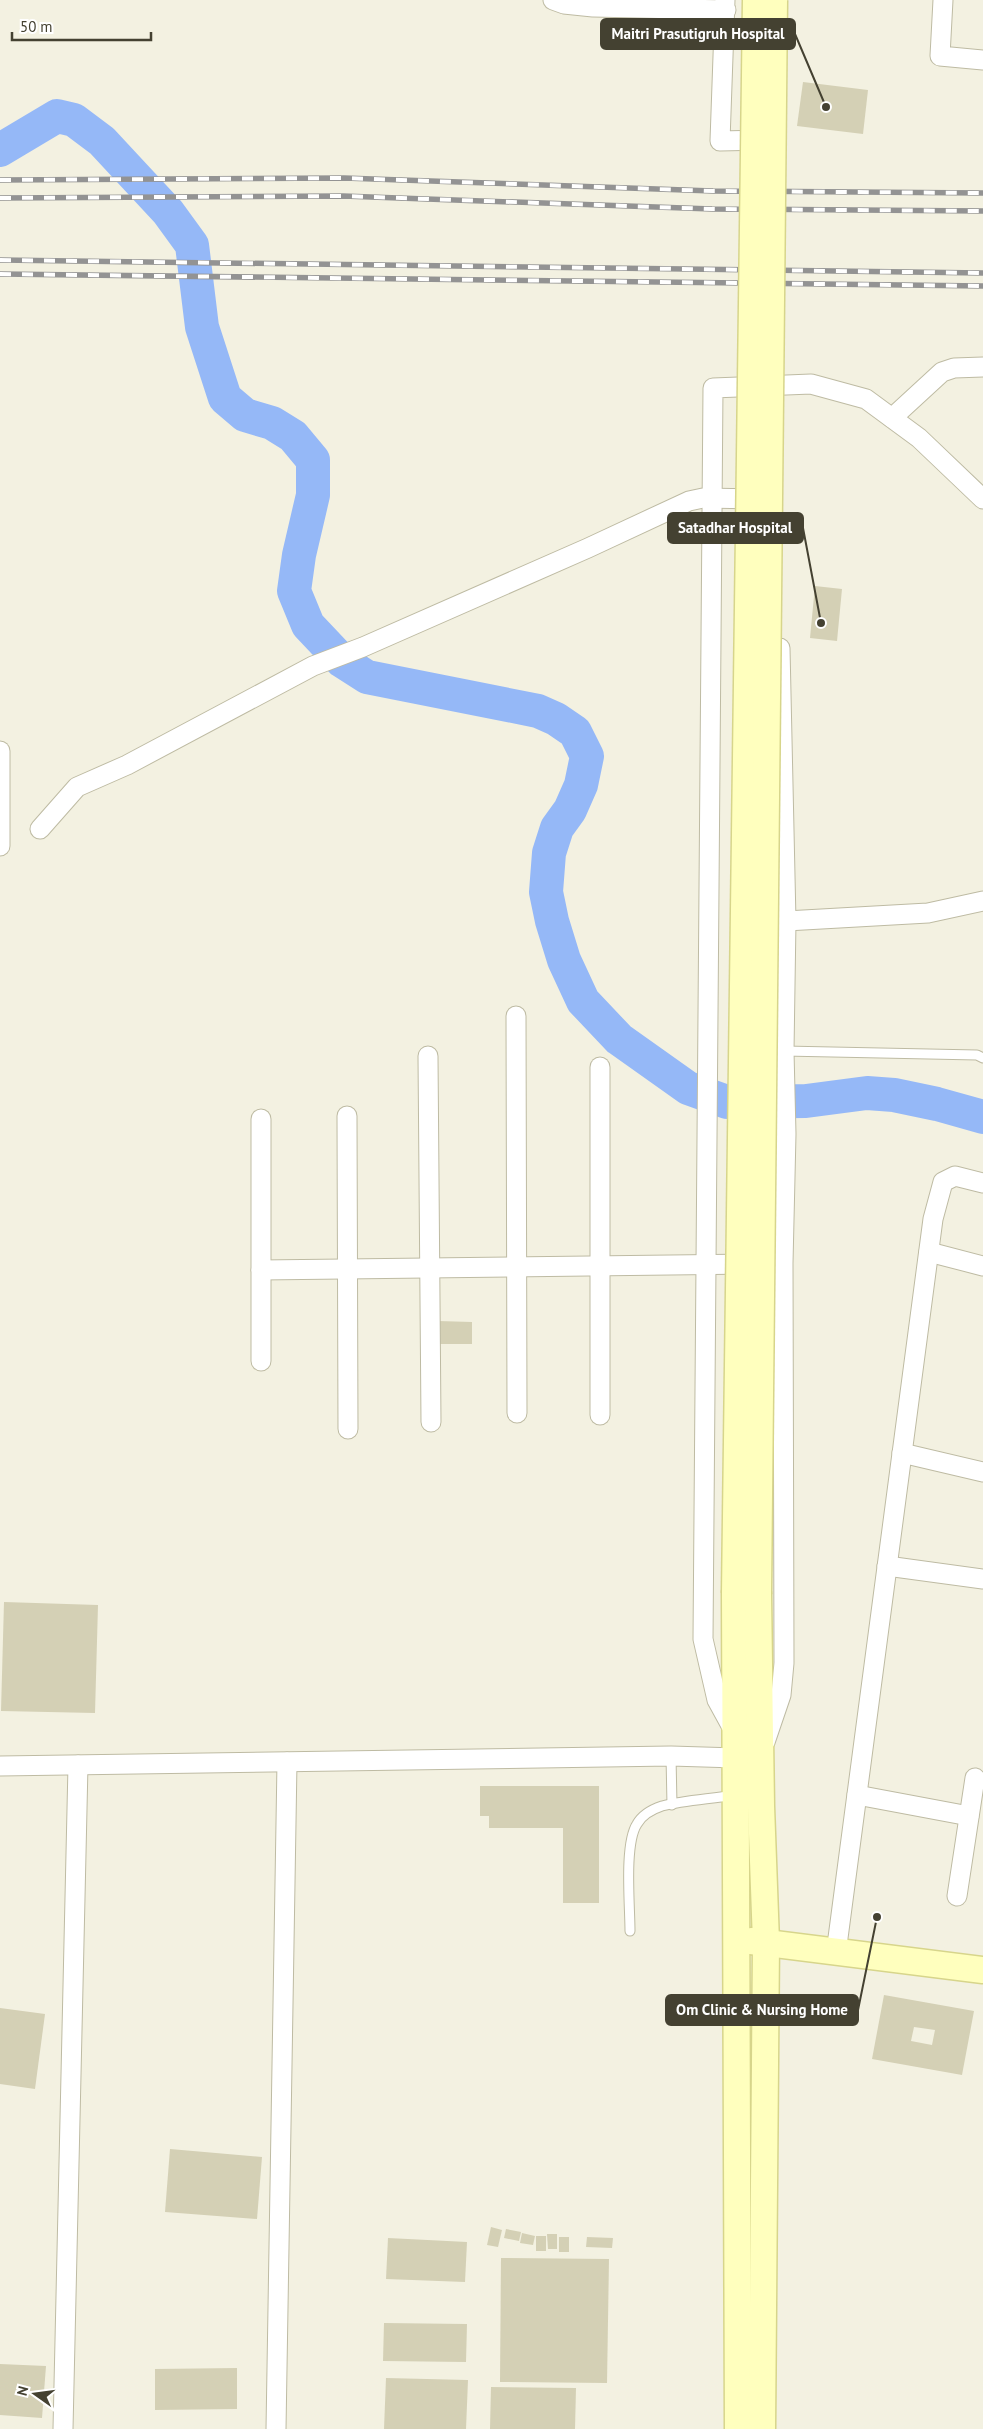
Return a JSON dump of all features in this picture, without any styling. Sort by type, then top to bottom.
[{"type":"main road","points":[[756,0],[747,1593],[761,1756],[766,1942],[762,2429]]},
{"type":"main road","points":[[738,2429],[736,1747],[747,1593],[774,0]]},
{"type":"main road","points":[[737,1940],[766,1942],[836,1953],[983,1970]]},
{"type":"street","points":[[553,0],[579,6],[725,5],[720,141],[776,140],[783,0]]},
{"type":"street","points":[[943,0],[940,56],[983,60]]},
{"type":"street","points":[[892,418],[942,372],[954,368],[983,367]]},
{"type":"street","points":[[0,1766],[671,1756],[736,1747],[717,1700],[702,1639],[713,388],[812,384],[866,399],[919,438],[983,499]]},
{"type":"street","points":[[761,1756],[781,1695],[784,1662],[783,1263],[786,1134],[786,921],[776,500],[778,386]]},
{"type":"street","points":[[40,829],[77,787],[127,765],[313,666],[363,647],[689,501],[712,498],[776,500]]},
{"type":"street","points":[[0,750],[0,846]]},
{"type":"street","points":[[786,921],[928,913],[983,901]]},
{"type":"street","points":[[516,1016],[517,1413]]},
{"type":"street","points":[[428,1056],[431,1422]]},
{"type":"street","points":[[600,1068],[600,1415]]},
{"type":"street","points":[[347,1116],[348,1429]]},
{"type":"street","points":[[261,1120],[261,1361]]},
{"type":"street","points":[[836,1953],[933,1219],[943,1182],[955,1176],[983,1183]]},
{"type":"street","points":[[929,1252],[983,1266]]},
{"type":"street","points":[[261,1270],[783,1263]]},
{"type":"street","points":[[902,1453],[983,1472]]},
{"type":"street","points":[[887,1566],[983,1579]]},
{"type":"street","points":[[276,2429],[287,1762]]},
{"type":"street","points":[[63,2429],[78,1765]]},
{"type":"street","points":[[957,1896],[974,1778]]},
{"type":"street","points":[[857,1795],[969,1816]]},
{"type":"lane","points":[[785,1055],[977,1054],[983,1058]]},
{"type":"lane","points":[[671,1756],[672,1805]]},
{"type":"lane","points":[[630,1930],[630,1850],[633,1834],[645,1815],[661,1806],[736,1795]]},
{"type":"building","points":[[803,82],[868,90],[863,134],[797,126]]},
{"type":"building","points":[[815,586],[842,589],[837,641],[810,638]]},
{"type":"building","points":[[438,1321],[472,1322],[472,1344],[438,1344]]},
{"type":"building","points":[[4,1602],[98,1605],[95,1713],[1,1711]]},
{"type":"building","points":[[480,1786],[599,1786],[599,1903],[563,1903],[563,1828],[489,1828],[489,1816],[480,1816]]},
{"type":"building","points":[[884,1995],[974,2011],[962,2075],[872,2059]],"holes":[[[914,2027],[935,2030],[932,2045],[911,2041]]]},
{"type":"building","points":[[0,2008],[45,2014],[35,2089],[0,2084]]},
{"type":"building","points":[[170,2149],[262,2157],[257,2219],[165,2212]]},
{"type":"building","points":[[491,2227],[502,2230],[498,2247],[487,2245]]},
{"type":"building","points":[[506,2229],[521,2232],[519,2241],[504,2238]]},
{"type":"building","points":[[522,2233],[535,2236],[533,2245],[520,2243]]},
{"type":"building","points":[[547,2234],[557,2234],[557,2249],[548,2249]]},
{"type":"building","points":[[536,2236],[546,2236],[546,2251],[536,2251]]},
{"type":"building","points":[[559,2237],[569,2237],[569,2252],[559,2252]]},
{"type":"building","points":[[587,2237],[613,2238],[612,2248],[586,2247]]},
{"type":"building","points":[[388,2238],[467,2242],[465,2282],[386,2279]]},
{"type":"building","points":[[501,2258],[609,2259],[607,2383],[500,2382]]},
{"type":"building","points":[[384,2323],[467,2324],[466,2362],[383,2361]]},
{"type":"building","points":[[0,2364],[46,2366],[42,2418],[0,2415]]},
{"type":"building","points":[[237,2368],[237,2409],[155,2410],[155,2369]]},
{"type":"building","points":[[386,2378],[468,2380],[466,2429],[384,2429]]},
{"type":"building","points":[[491,2387],[576,2388],[575,2429],[490,2429]]},
{"type":"waterway","points":[[0,150],[57,116],[74,120],[102,141],[168,212],[192,245],[202,327],[225,398],[245,415],[272,423],[293,436],[313,460],[313,495],[299,555],[294,591],[308,625],[342,661],[367,677],[538,711],[556,719],[575,732],[587,756],[581,785],[570,810],[557,828],[549,853],[546,892],[552,921],[564,960],[583,1001],[619,1039],[688,1088],[727,1102],[806,1101],[867,1093],[894,1095],[937,1104],[983,1117]]},
{"type":"railway","points":[[0,180],[344,178],[713,191],[983,193]]},
{"type":"railway","points":[[0,198],[343,196],[712,209],[983,211]]},
{"type":"railway","points":[[0,260],[983,273]]},
{"type":"railway","points":[[0,274],[983,286]]},
{"type":"place","name":"Maitri Prasutigruh Hospital","points":[[826,107]]},
{"type":"place","name":"Satadhar Hospital","points":[[821,623]]},
{"type":"place","name":"Om Clinic & Nursing Home","points":[[877,1917]]}]
